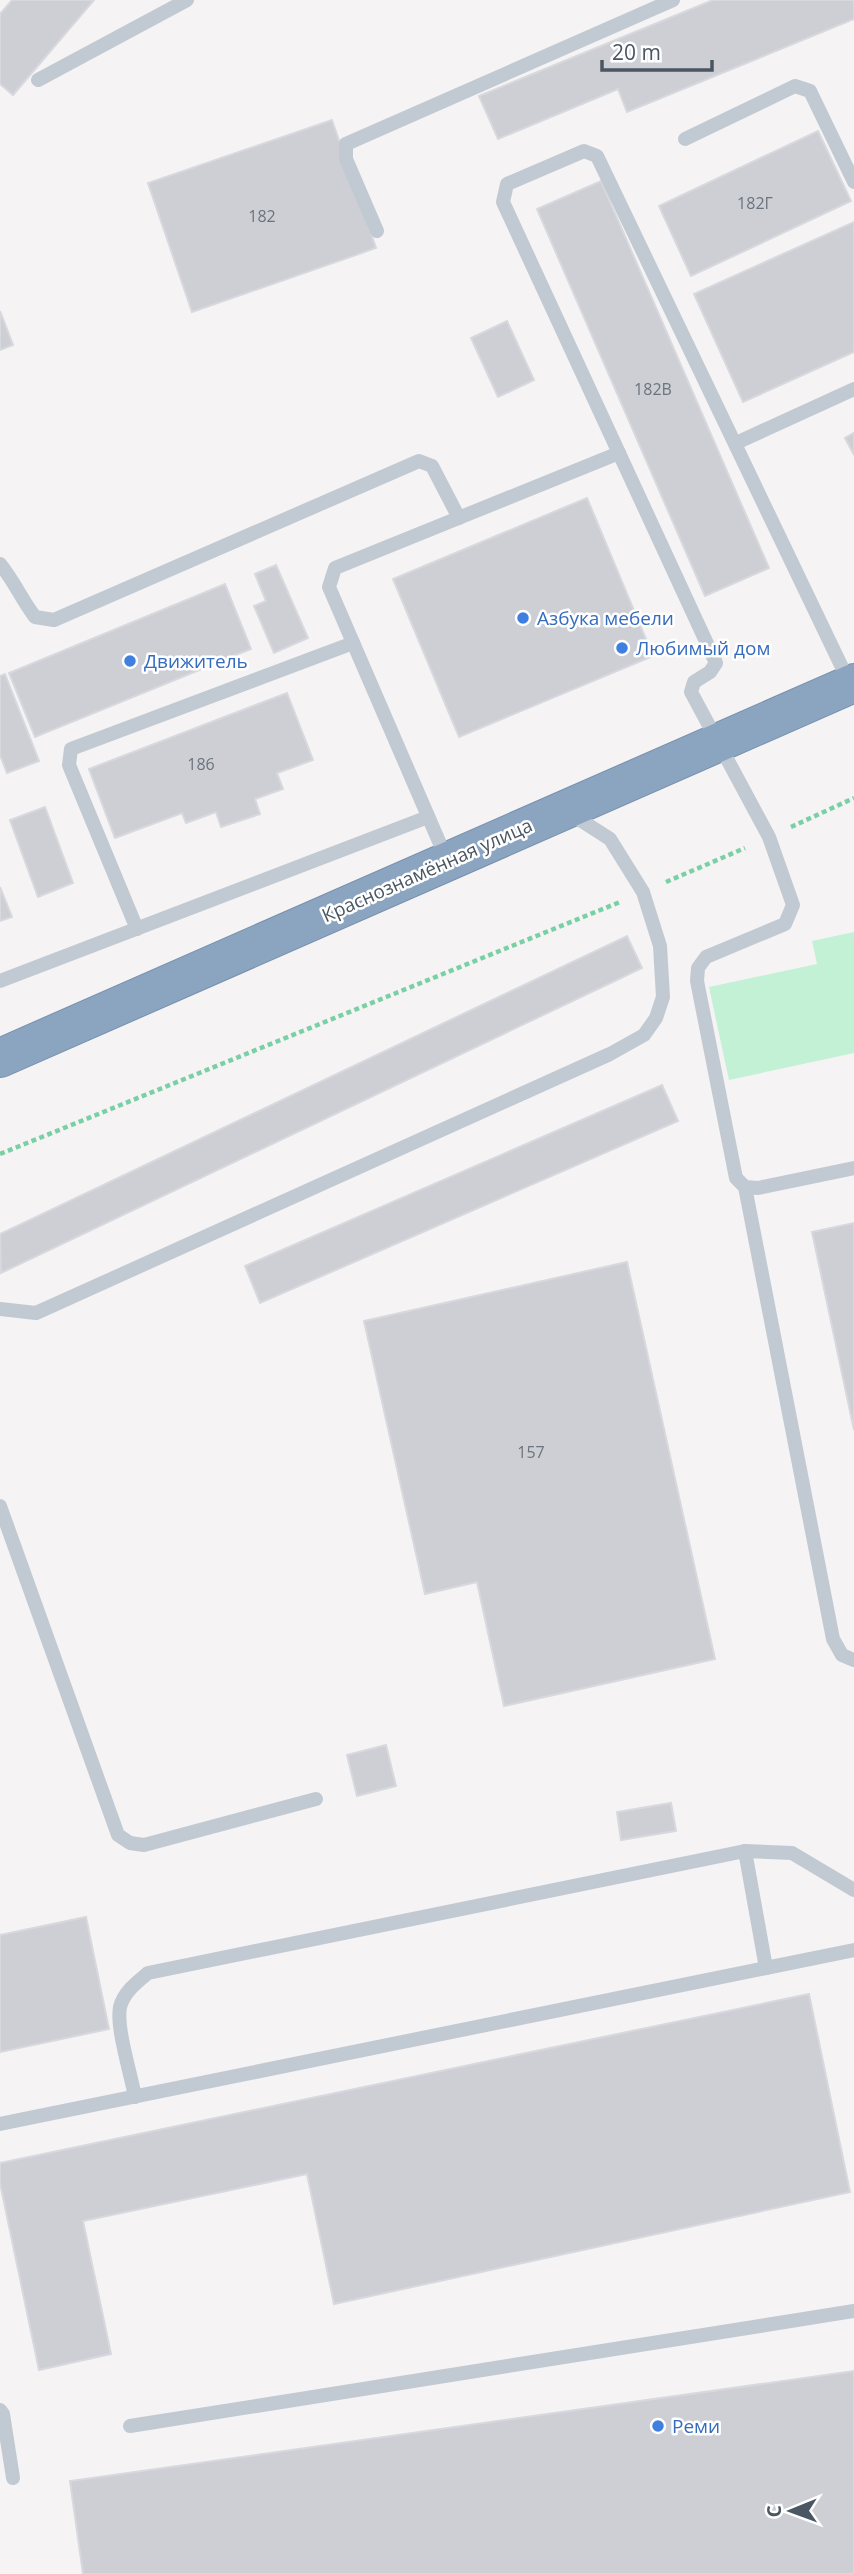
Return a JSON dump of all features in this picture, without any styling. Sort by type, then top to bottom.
[{"type":"highway","name":"Краснознамённая улица","points":[[0,1058],[564,809],[853,686]]},
{"type":"lane","points":[[38,80],[187,0]]},
{"type":"lane","points":[[377,231],[346,159],[346,144],[673,0]]},
{"type":"lane","points":[[685,139],[796,86],[810,91],[854,182]]},
{"type":"lane","points":[[853,686],[597,156],[584,151],[507,184],[503,202],[716,663],[710,672],[694,682],[691,692],[769,838],[793,905],[785,924],[706,957],[698,968],[697,981],[736,1178],[745,1187],[833,1639],[842,1655],[854,1660]]},
{"type":"lane","points":[[736,443],[854,389]]},
{"type":"lane","points":[[447,861],[329,587],[335,568],[619,453]]},
{"type":"lane","points":[[0,564],[14,581],[25,605],[35,617],[54,620],[419,461],[432,466],[459,518]]},
{"type":"lane","points":[[137,929],[69,765],[71,748],[353,643]]},
{"type":"lane","points":[[0,1309],[36,1313],[610,1055],[644,1035],[656,1018],[663,997],[660,946],[643,892],[610,839],[564,809]]},
{"type":"lane","points":[[0,981],[428,817]]},
{"type":"lane","points":[[745,1187],[758,1188],[854,1168]]},
{"type":"lane","points":[[0,1506],[118,1835],[130,1843],[144,1845],[316,1799]]},
{"type":"lane","points":[[135,2096],[120,2023],[120,2006],[131,1986],[148,1973],[744,1851],[792,1853],[854,1890]]},
{"type":"lane","points":[[744,1851],[766,1968]]},
{"type":"lane","points":[[0,2124],[854,1950]]},
{"type":"lane","points":[[130,2426],[854,2311]]},
{"type":"lane","points":[[0,2410],[3,2414],[13,2478]]},
{"type":"path","points":[[0,1154],[643,892]]},
{"type":"green space","points":[[854,932],[854,1053],[729,1080],[709,987],[817,964],[812,941]]},
{"type":"building","points":[[12,0],[94,0],[13,95],[0,84],[0,14]]},
{"type":"building","points":[[713,0],[854,0],[854,19],[627,112],[618,89],[498,139],[479,96]]},
{"type":"building","points":[[332,120],[376,248],[192,312],[148,183]]},
{"type":"building","points":[[818,131],[851,201],[691,276],[659,206]]},
{"type":"building","points":[[601,181],[769,568],[705,596],[537,209]]},
{"type":"building","points":[[854,222],[854,352],[743,402],[694,294]]},
{"type":"building","points":[[0,311],[13,345],[0,350]]},
{"type":"building","points":[[507,321],[534,380],[498,397],[471,338]]},
{"type":"building","points":[[854,433],[854,455],[845,438]]},
{"type":"building","name":"Азбука мебели","points":[[587,498],[653,656],[459,737],[393,579]]},
{"type":"building","points":[[276,565],[308,638],[274,653],[254,606],[266,601],[255,574]]},
{"type":"building","name":"Движитель","points":[[225,584],[251,649],[35,737],[9,673]]},
{"type":"building","points":[[5,674],[39,761],[7,773],[0,755],[0,676]]},
{"type":"building","points":[[287,693],[313,760],[277,773],[283,789],[255,799],[260,814],[221,827],[216,812],[186,823],[182,813],[115,838],[89,769]]},
{"type":"building","points":[[45,807],[73,883],[38,897],[10,820]]},
{"type":"building","points":[[0,887],[12,917],[0,921]]},
{"type":"building","points":[[627,936],[642,968],[1,1273],[0,1234]]},
{"type":"building","points":[[662,1085],[678,1121],[260,1303],[245,1266]]},
{"type":"building","points":[[854,1223],[854,1430],[812,1232]]},
{"type":"building","points":[[627,1262],[715,1659],[504,1706],[477,1582],[425,1594],[364,1321]]},
{"type":"building","points":[[386,1745],[396,1786],[357,1796],[347,1755]]},
{"type":"building","points":[[671,1803],[676,1831],[621,1840],[617,1812]]},
{"type":"building","points":[[86,1917],[109,2029],[0,2052],[0,1935]]},
{"type":"building","points":[[809,1994],[850,2192],[334,2304],[307,2174],[83,2221],[111,2354],[39,2370],[0,2183],[0,2163]]},
{"type":"building","name":"Реми","points":[[854,2371],[854,2574],[83,2574],[70,2481]]},
{"type":"place","name":"Азбука мебели","points":[[523,618]]},
{"type":"place","name":"Любимый дом","points":[[622,648]]},
{"type":"place","name":"Движитель","points":[[130,661]]},
{"type":"place","name":"Реми","points":[[658,2426]]}]
